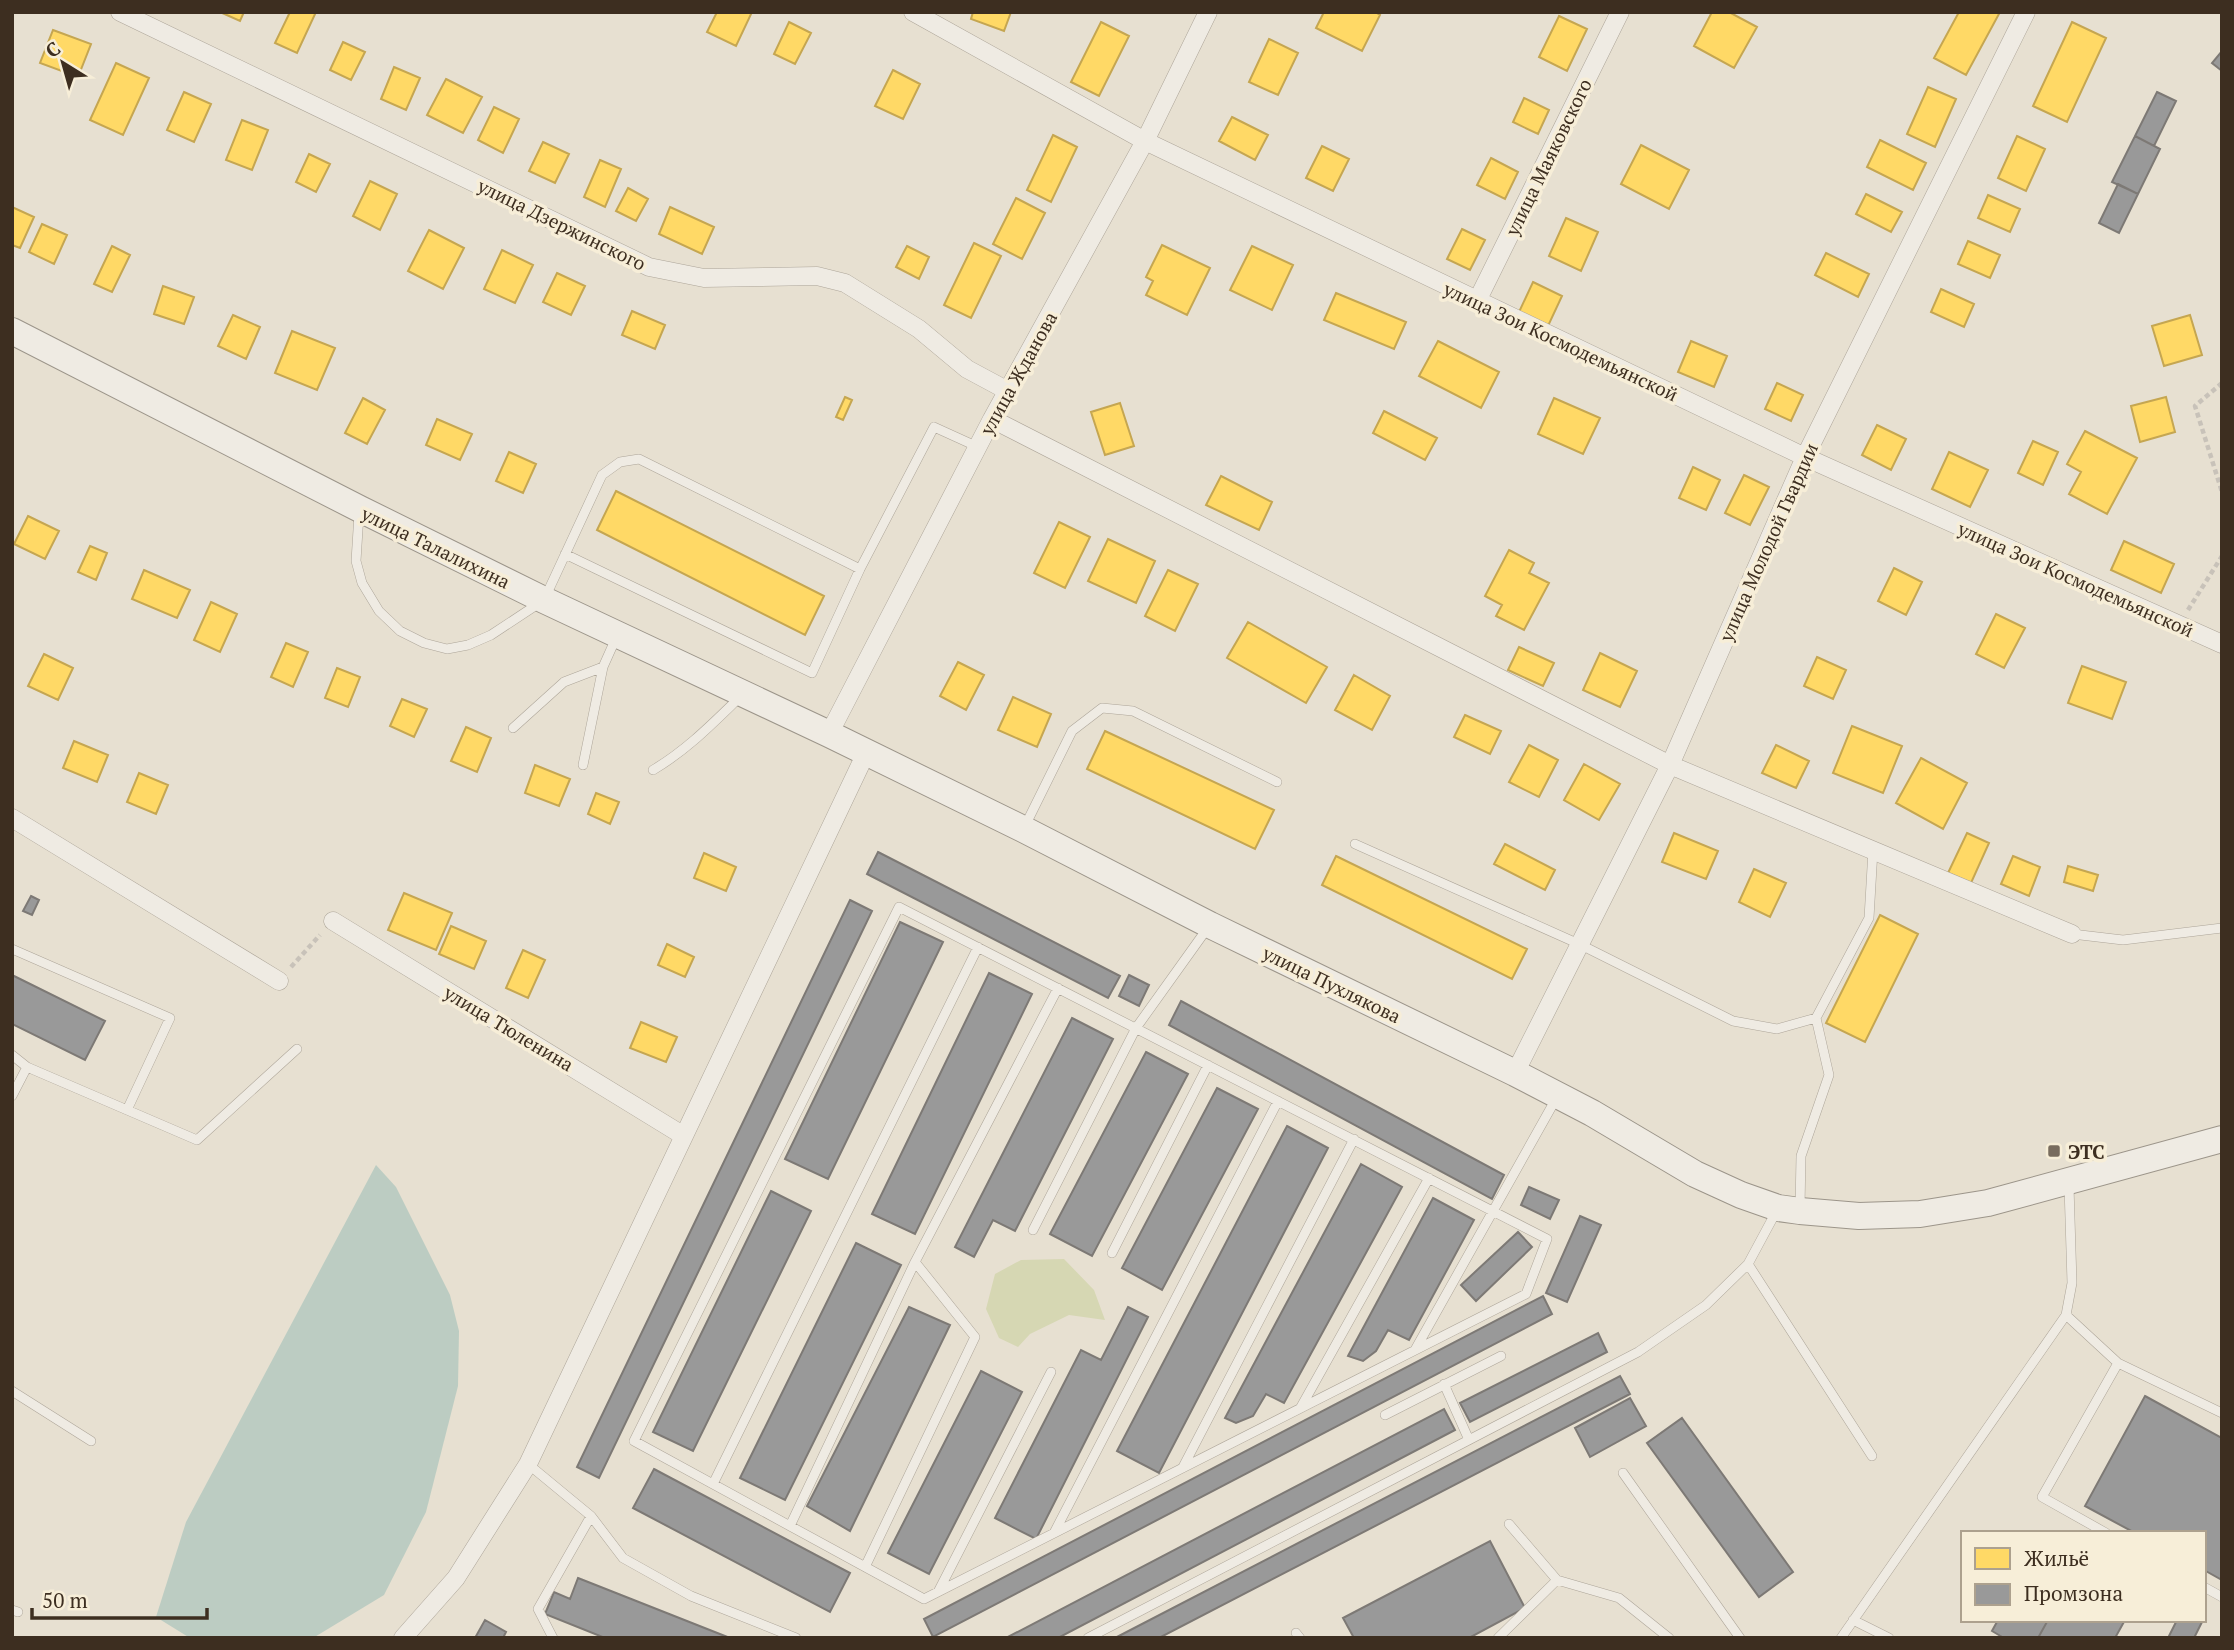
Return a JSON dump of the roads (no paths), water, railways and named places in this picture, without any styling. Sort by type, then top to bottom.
[{"type":"street","name":"улица Дзержинского","points":[[120,12],[649,267],[704,278],[817,276],[845,283],[919,329],[967,369],[1008,391]]},
{"type":"street","name":"улица Зои Космодемьянской","points":[[912,12],[1145,141],[1476,301],[1805,457],[2222,644]]},
{"type":"street","name":"улица Жданова","points":[[828,734],[992,419],[1145,141],[1208,12]]},
{"type":"street","name":"улица Маяковского","points":[[1476,301],[1620,12]]},
{"type":"street","name":"улица Молодой Гвардии","points":[[1515,1073],[1670,765],[1805,457],[2026,12]]},
{"type":"street","name":"улица Талалихина","points":[[12,331],[544,600],[866,753]]},
{"type":"street","points":[[992,419],[1670,765],[2072,933]]},
{"type":"street","points":[[403,1638],[456,1578],[528,1464],[866,753]]},
{"type":"street","name":"улица Пухлякова","points":[[866,753],[1210,925],[1515,1073],[1695,1174],[1741,1195],[1789,1209],[1859,1216],[1920,1214],[1988,1203],[2222,1139]]},
{"type":"street","points":[[12,818],[279,981]]},
{"type":"street","name":"улица Тюленина","points":[[333,921],[684,1136]]},
{"type":"lane","points":[[565,554],[812,673],[860,569],[934,427],[978,447]]},
{"type":"lane","points":[[360,509],[356,561],[362,583],[379,611],[400,631],[424,643],[447,649],[468,645],[491,635],[544,600],[603,475],[620,462],[639,459],[860,569]]},
{"type":"lane","points":[[583,765],[603,667],[617,636]]},
{"type":"lane","points":[[513,729],[564,682],[603,667]]},
{"type":"lane","points":[[653,771],[695,741],[742,694]]},
{"type":"lane","points":[[1023,830],[1072,731],[1102,708],[1133,711],[1278,782]]},
{"type":"lane","points":[[1355,844],[1580,944],[1733,1021],[1777,1029],[1816,1018]]},
{"type":"lane","points":[[1088,1638],[1638,1352],[1706,1305],[1748,1264],[1789,1209],[1801,1156],[1829,1075],[1816,1018],[1869,918],[1873,850]]},
{"type":"lane","points":[[899,906],[1136,1028],[1547,1238],[1526,1293],[924,1599],[634,1441],[899,906]]},
{"type":"lane","points":[[1033,1230],[1136,1028],[1210,925]]},
{"type":"lane","points":[[2072,933],[2123,940],[2222,928]]},
{"type":"lane","points":[[713,1484],[978,947]]},
{"type":"lane","points":[[12,948],[170,1018],[127,1110]]},
{"type":"lane","points":[[790,1526],[915,1262],[1058,988]]},
{"type":"lane","points":[[12,1055],[27,1067],[197,1140],[297,1049]]},
{"type":"lane","points":[[1112,1253],[1208,1065]]},
{"type":"lane","points":[[12,1096],[27,1067]]},
{"type":"lane","points":[[1415,1350],[1558,1095]]},
{"type":"lane","points":[[1054,1533],[1278,1101]]},
{"type":"lane","points":[[1182,1468],[1354,1139]]},
{"type":"lane","points":[[1300,1408],[1429,1178]]},
{"type":"lane","points":[[1841,1638],[2066,1315],[2072,1283],[2068,1181]]},
{"type":"lane","points":[[865,1567],[975,1337],[915,1262]]},
{"type":"lane","points":[[1748,1264],[1872,1456]]},
{"type":"lane","points":[[2066,1315],[2119,1363],[2222,1413]]},
{"type":"lane","points":[[1385,1415],[1501,1356]]},
{"type":"lane","points":[[2102,1531],[2042,1497],[2119,1363]]},
{"type":"lane","points":[[938,1592],[1051,1372]]},
{"type":"lane","points":[[1444,1384],[1469,1440]]},
{"type":"lane","points":[[12,1391],[91,1441]]},
{"type":"lane","points":[[528,1464],[592,1516],[623,1558],[691,1596],[785,1636],[796,1638]]},
{"type":"lane","points":[[1623,1473],[1740,1638]]},
{"type":"lane","points":[[553,1638],[538,1609],[592,1516]]},
{"type":"lane","points":[[1509,1524],[1557,1580],[1619,1598],[1669,1638]]},
{"type":"lane","points":[[1498,1638],[1557,1580]]},
{"type":"lane","points":[[2206,1588],[2222,1597]]},
{"type":"lane","points":[[1853,1620],[1889,1638]]},
{"type":"place","name":"ЭТС","points":[[2054,1151]]}]
